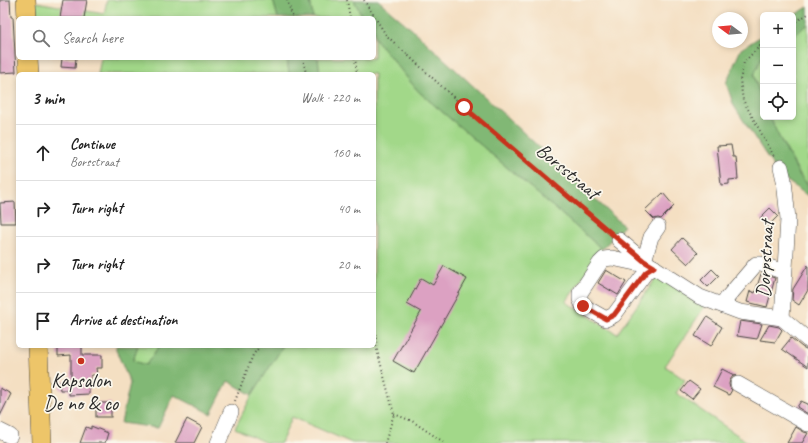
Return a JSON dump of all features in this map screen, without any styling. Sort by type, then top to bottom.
[{"type":"main road","points":[[26,0],[27,16]]},
{"type":"main road","points":[[28,60],[29,72]]},
{"type":"main road","points":[[38,348],[42,443]]},
{"type":"street","name":"Dorpstraat","points":[[781,167],[784,180],[788,219],[782,318],[808,340]]},
{"type":"street","points":[[649,264],[612,258],[604,259],[600,262],[580,293],[580,299],[583,306],[606,319],[614,315],[646,272],[649,264],[650,237],[658,227]]},
{"type":"street","points":[[619,240],[649,264],[700,297],[740,312],[782,318]]},
{"type":"street","points":[[724,306],[727,298],[756,264],[761,264],[784,272]]},
{"type":"street","points":[[738,384],[808,424]]},
{"type":"street","points":[[218,443],[231,412]]},
{"type":"path","points":[[287,0],[292,16]]},
{"type":"path","points":[[347,0],[350,16]]},
{"type":"path","name":"Borsstraat","points":[[364,0],[374,16]]},
{"type":"path","points":[[796,21],[808,14]]},
{"type":"path","name":"Borsstraat","points":[[376,19],[386,35],[464,107],[619,240]]},
{"type":"path","points":[[760,46],[744,62],[740,80],[743,100],[781,167]]},
{"type":"path","points":[[303,60],[306,72]]},
{"type":"path","points":[[355,60],[357,72]]},
{"type":"path","points":[[376,339],[377,350],[394,414],[385,443]]},
{"type":"path","points":[[231,412],[253,355],[258,348]]},
{"type":"path","points":[[394,414],[412,421],[445,443]]},
{"type":"green space","points":[[107,0],[273,0],[277,16],[37,16],[36,2],[104,14]]},
{"type":"green space","points":[[273,0],[310,0],[313,16],[277,16]]},
{"type":"green space","points":[[310,0],[354,0],[362,16],[313,16]]},
{"type":"green space","points":[[354,0],[378,0],[415,32],[624,226],[602,249],[418,91],[376,39],[376,16],[362,16]]},
{"type":"green space","points":[[808,7],[808,24],[796,34],[796,14]]},
{"type":"green space","points":[[808,24],[808,185],[801,176],[771,120],[796,120],[796,34]]},
{"type":"green space","points":[[760,37],[760,62],[754,75],[760,94],[760,120],[771,120],[800,176],[808,185],[808,196],[779,175],[734,106],[726,83],[741,49],[748,48],[748,45]]},
{"type":"green space","points":[[376,39],[418,91],[602,249],[566,302],[617,334],[659,274],[707,303],[665,366],[685,380],[676,393],[749,443],[352,443],[292,417],[281,443],[266,443],[235,428],[252,395],[282,348],[376,348],[376,72],[320,72],[318,60],[376,60]]},
{"type":"green space","points":[[101,60],[287,60],[289,72],[98,72]]},
{"type":"green space","points":[[287,60],[318,60],[320,72],[289,72]]},
{"type":"green space","points":[[760,62],[760,94],[757,86],[754,75]]},
{"type":"green space","points":[[116,348],[137,348],[133,361],[146,365],[158,348],[282,348],[252,395],[228,381],[211,414],[174,395],[158,428],[121,423],[130,383]]},
{"type":"green space","points":[[137,348],[158,348],[146,365],[133,361]]},
{"type":"building","points":[[0,0],[10,0],[11,17],[13,17],[16,72],[0,73]]},
{"type":"building","points":[[63,0],[87,0],[84,16],[60,16]]},
{"type":"building","points":[[62,60],[76,60],[75,68],[61,67]]},
{"type":"building","points":[[731,145],[733,157],[736,157],[738,179],[729,180],[729,184],[721,185],[717,146]]},
{"type":"building","points":[[663,193],[674,206],[661,219],[654,219],[645,210]]},
{"type":"building","points":[[15,202],[16,223],[1,223],[0,203]]},
{"type":"building","points":[[770,208],[778,216],[768,226],[760,218]]},
{"type":"building","points":[[682,238],[698,253],[688,264],[672,249]]},
{"type":"building","points":[[808,265],[808,290],[799,305],[792,300],[793,289]]},
{"type":"building","points":[[444,266],[467,279],[414,373],[393,361],[421,312],[407,304],[421,278],[433,285]]},
{"type":"building","points":[[712,269],[719,276],[708,287],[701,280]]},
{"type":"building","points":[[606,270],[626,282],[618,295],[598,283]]},
{"type":"building","points":[[761,274],[775,278],[767,307],[747,302],[750,291],[755,293]]},
{"type":"building","points":[[707,317],[722,327],[711,346],[695,336]]},
{"type":"building","points":[[740,321],[762,324],[757,339],[737,336]]},
{"type":"building","points":[[769,325],[779,327],[782,330],[775,342],[760,340]]},
{"type":"building","points":[[791,338],[808,350],[808,367],[782,349]]},
{"type":"building","points":[[58,348],[82,348],[82,355],[102,355],[102,368],[96,368],[97,375],[91,375],[91,380],[89,380],[89,394],[69,395],[69,390],[60,390],[59,382],[71,381],[71,355],[58,356]]},
{"type":"building","points":[[722,369],[736,376],[733,376],[730,380],[729,384],[732,390],[729,395],[713,387]]},
{"type":"building","points":[[689,381],[700,389],[692,399],[681,391]]},
{"type":"building","points":[[0,388],[11,394],[0,416]]},
{"type":"building","points":[[801,401],[808,404],[808,414],[797,407]]},
{"type":"building","points":[[96,403],[111,403],[111,417],[96,417]]},
{"type":"building","points":[[187,419],[202,427],[194,443],[175,443]]},
{"type":"building","points":[[91,426],[108,433],[105,443],[80,443],[86,427],[91,429]]},
{"type":"building","points":[[796,427],[808,433],[802,443],[787,443]]},
{"type":"place","name":"Kapsalon De no & co","points":[[81,361]]},
{"type":"route","points":[[464,107],[619,240],[644,261],[654,267],[646,272],[614,315],[606,319],[583,306]]}]
